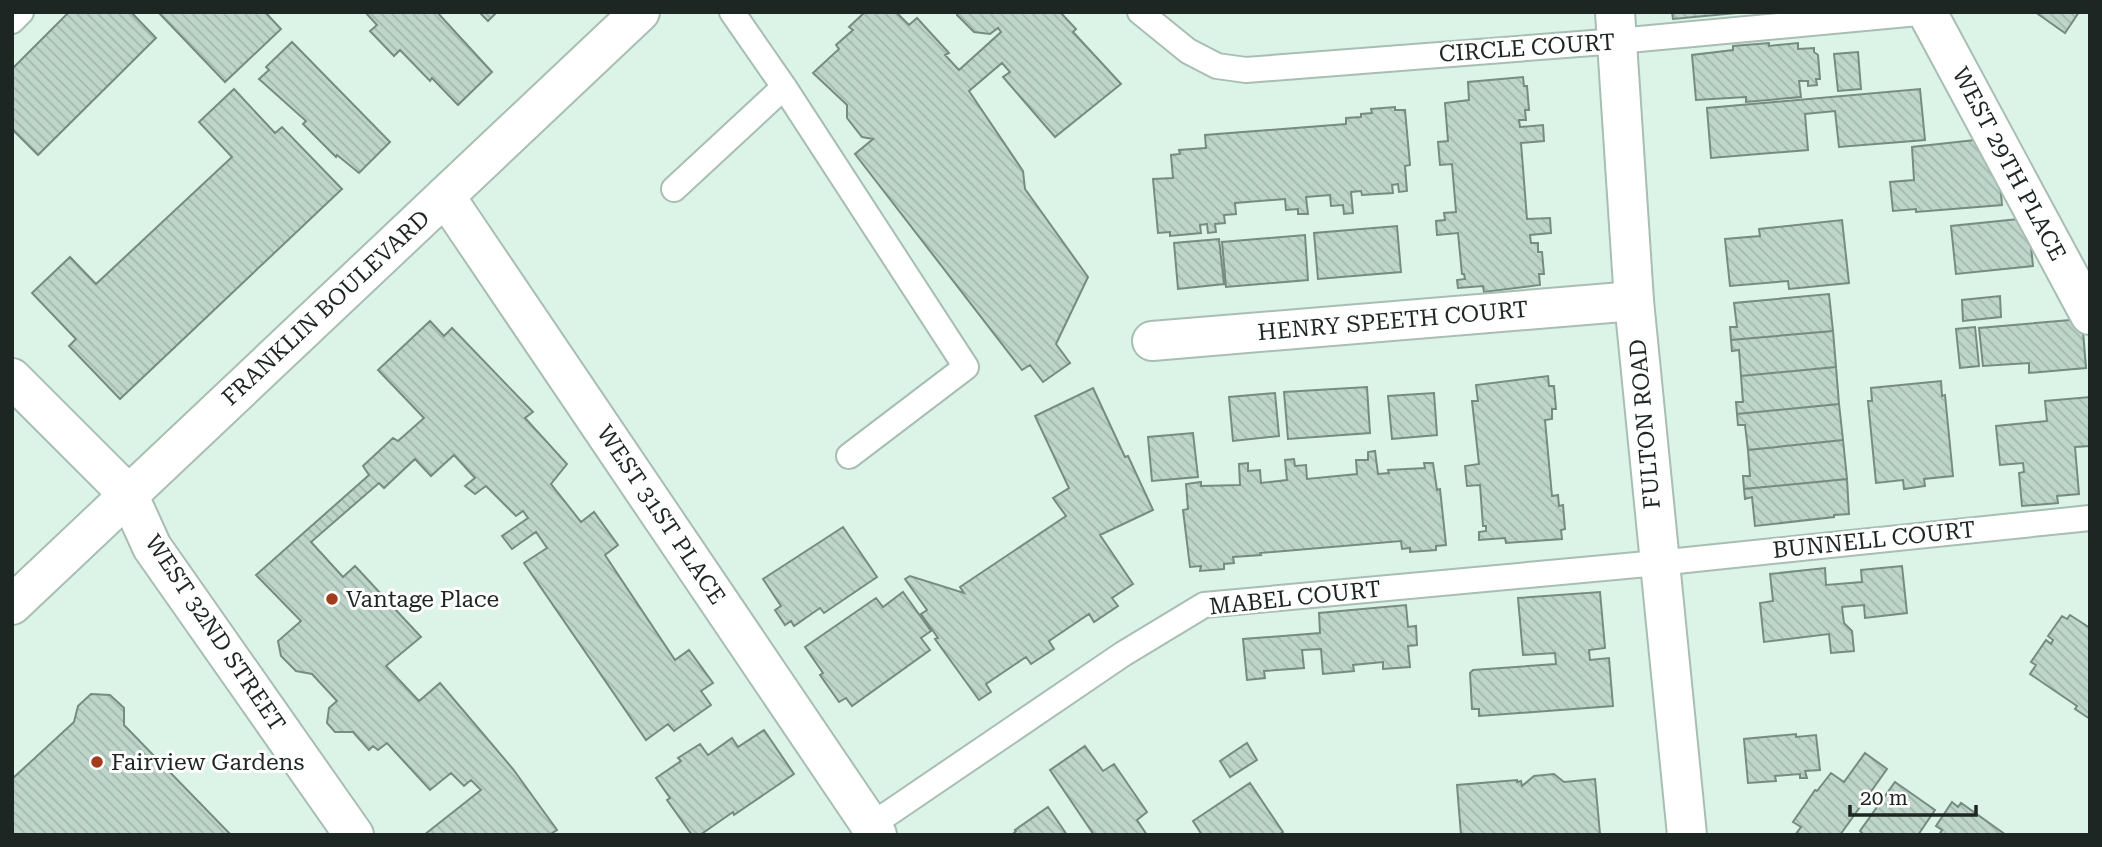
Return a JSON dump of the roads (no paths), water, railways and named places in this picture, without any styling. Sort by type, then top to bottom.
[{"type":"street","name":"FRANKLIN BOULEVARD","points":[[12,605],[640,12]]},
{"type":"street","name":"WEST 29TH PLACE","points":[[1929,13],[2090,315]]},
{"type":"street","name":"FULTON ROAD","points":[[1616,27],[1634,301],[1687,835]]},
{"type":"street","name":"WEST 31ST PLACE","points":[[445,196],[873,830]]},
{"type":"street","name":"HENRY SPEETH COURT","points":[[1152,341],[1634,301]]},
{"type":"street","name":"WEST 32ND STREET","points":[[12,378],[128,494],[152,547],[354,835]]},
{"type":"lane","points":[[12,21],[21,12]]},
{"type":"lane","points":[[732,12],[784,86],[966,367],[849,456]]},
{"type":"lane","name":"CIRCLE COURT","points":[[1140,12],[1188,51],[1217,66],[1246,70],[1616,27],[1929,13]]},
{"type":"lane","points":[[674,189],[784,86]]},
{"type":"lane","name":"BUNNELL COURT","points":[[1658,563],[2090,518]]},
{"type":"lane","name":"MABEL COURT","points":[[873,830],[1123,654],[1204,605],[1658,563]]},
{"type":"place","name":"Vantage Place","points":[[332,599]]},
{"type":"place","name":"Fairview Gardens","points":[[97,762]]}]
